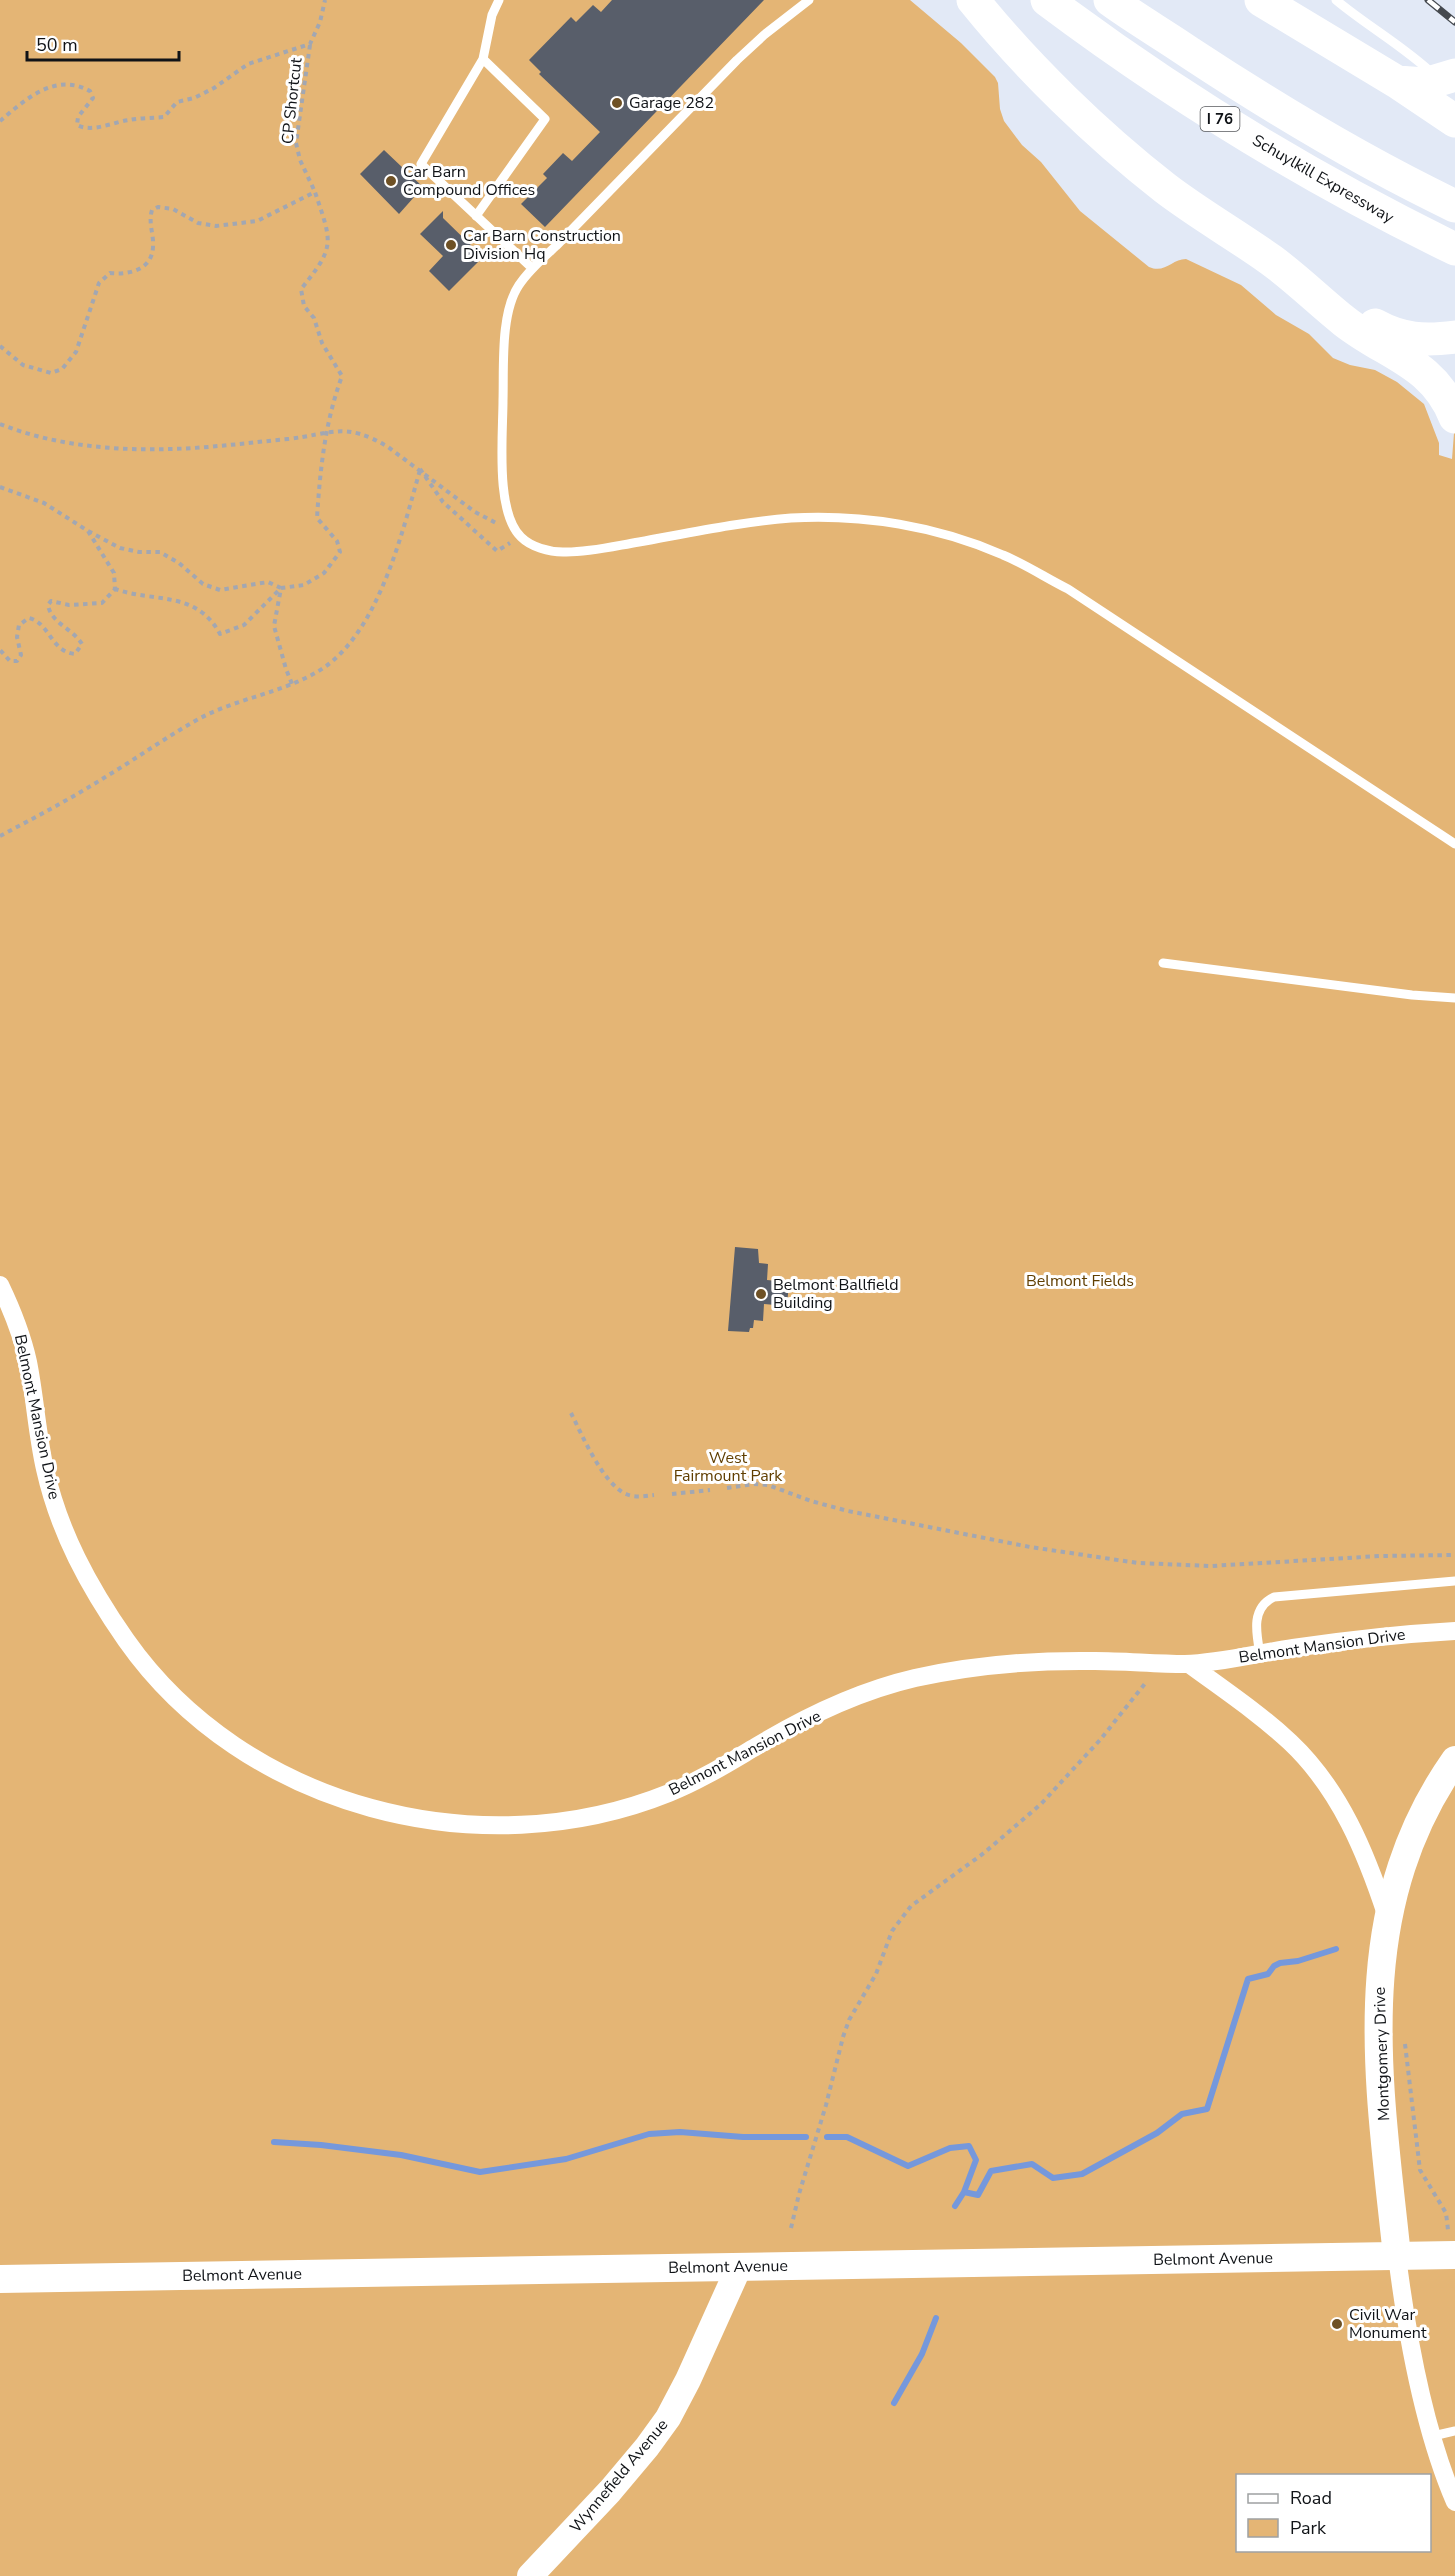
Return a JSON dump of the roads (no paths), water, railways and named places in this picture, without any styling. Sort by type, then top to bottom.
[{"type":"highway","points":[[973,0],[1028,62],[1126,156],[1167,189],[1301,282],[1397,335],[1425,340],[1455,338]]},
{"type":"highway","name":"Schuylkill Expressway","points":[[1047,0],[1165,85],[1277,154],[1371,208],[1455,249]]},
{"type":"highway","name":"I 76","points":[[1110,0],[1240,86],[1402,181],[1455,206]]},
{"type":"highway","points":[[1260,0],[1396,82],[1455,121]]},
{"type":"highway","points":[[1396,82],[1425,84],[1447,78]]},
{"type":"highway","points":[[1301,282],[1345,322],[1432,379],[1445,396],[1455,417]]},
{"type":"main road","name":"Montgomery Drive","points":[[1397,2256],[1385,2137],[1378,2018],[1380,1969],[1387,1917],[1405,1855],[1419,1821],[1455,1760]]},
{"type":"main road","name":"Belmont Avenue","points":[[0,2280],[1397,2256],[1451,2242]]},
{"type":"street","name":"Belmont Mansion Drive","points":[[0,1286],[13,1311],[28,1364],[44,1467],[58,1517],[86,1578],[130,1645],[174,1696],[233,1744],[299,1782],[365,1807],[398,1816],[469,1825],[500,1826],[565,1821],[629,1806],[696,1782],[791,1726],[862,1694],[892,1684],[962,1670],[1033,1662],[1189,1664],[1369,1638],[1455,1631]]},
{"type":"street","points":[[1189,1664],[1268,1724],[1311,1764],[1357,1837],[1387,1917]]},
{"type":"street","points":[[1397,2256],[1407,2330],[1432,2436],[1455,2502]]},
{"type":"street","name":"Wynnefield Avenue","points":[[530,2576],[610,2491],[668,2418],[688,2380],[739,2267]]},
{"type":"lane","points":[[499,0],[488,32],[483,59],[421,164],[532,268]]},
{"type":"lane","points":[[809,0],[764,35],[737,60],[532,268],[518,286],[510,303],[504,359],[502,490],[510,517],[520,536],[540,548],[564,553],[792,518],[872,520],[936,531],[1004,555],[1068,589],[1455,844]]},
{"type":"lane","points":[[1336,0],[1364,23],[1447,78]]},
{"type":"lane","points":[[477,216],[545,119],[483,59]]},
{"type":"lane","points":[[1163,963],[1412,995],[1455,998]]},
{"type":"lane","points":[[1260,1654],[1257,1635],[1259,1610],[1264,1602],[1274,1597],[1455,1581]]},
{"type":"lane","points":[[1432,2436],[1455,2431]]},
{"type":"waterway","points":[[955,2206],[964,2192],[978,2195],[991,2171],[1032,2164],[1053,2178],[1082,2174],[1157,2133],[1182,2114],[1207,2109],[1248,1979],[1268,1974],[1274,1966],[1280,1963],[1298,1961],[1336,1949]]},
{"type":"waterway","points":[[274,2142],[321,2145],[401,2155],[480,2172],[566,2159],[649,2134],[680,2132],[743,2137],[806,2137]]},
{"type":"waterway","points":[[827,2137],[847,2137],[908,2166],[950,2148],[969,2146],[976,2160],[964,2192]]},
{"type":"waterway","points":[[894,2403],[922,2354],[936,2318]]},
{"type":"railway","points":[[1428,0],[1455,22]]},
{"type":"place","name":"Garage 282","points":[[617,103]]},
{"type":"place","name":"Car Barn Compound Offices","points":[[391,181]]},
{"type":"place","name":"Car Barn Construction Division Hq","points":[[451,245]]},
{"type":"place","name":"Belmont Ballfield Building","points":[[761,1294]]},
{"type":"place","name":"Civil War Monument","points":[[1337,2324]]},
{"type":"park label","name":"Belmont Fields","points":[[1080,1281]]},
{"type":"park label","name":"West Fairmount Park","points":[[728,1467]]}]
